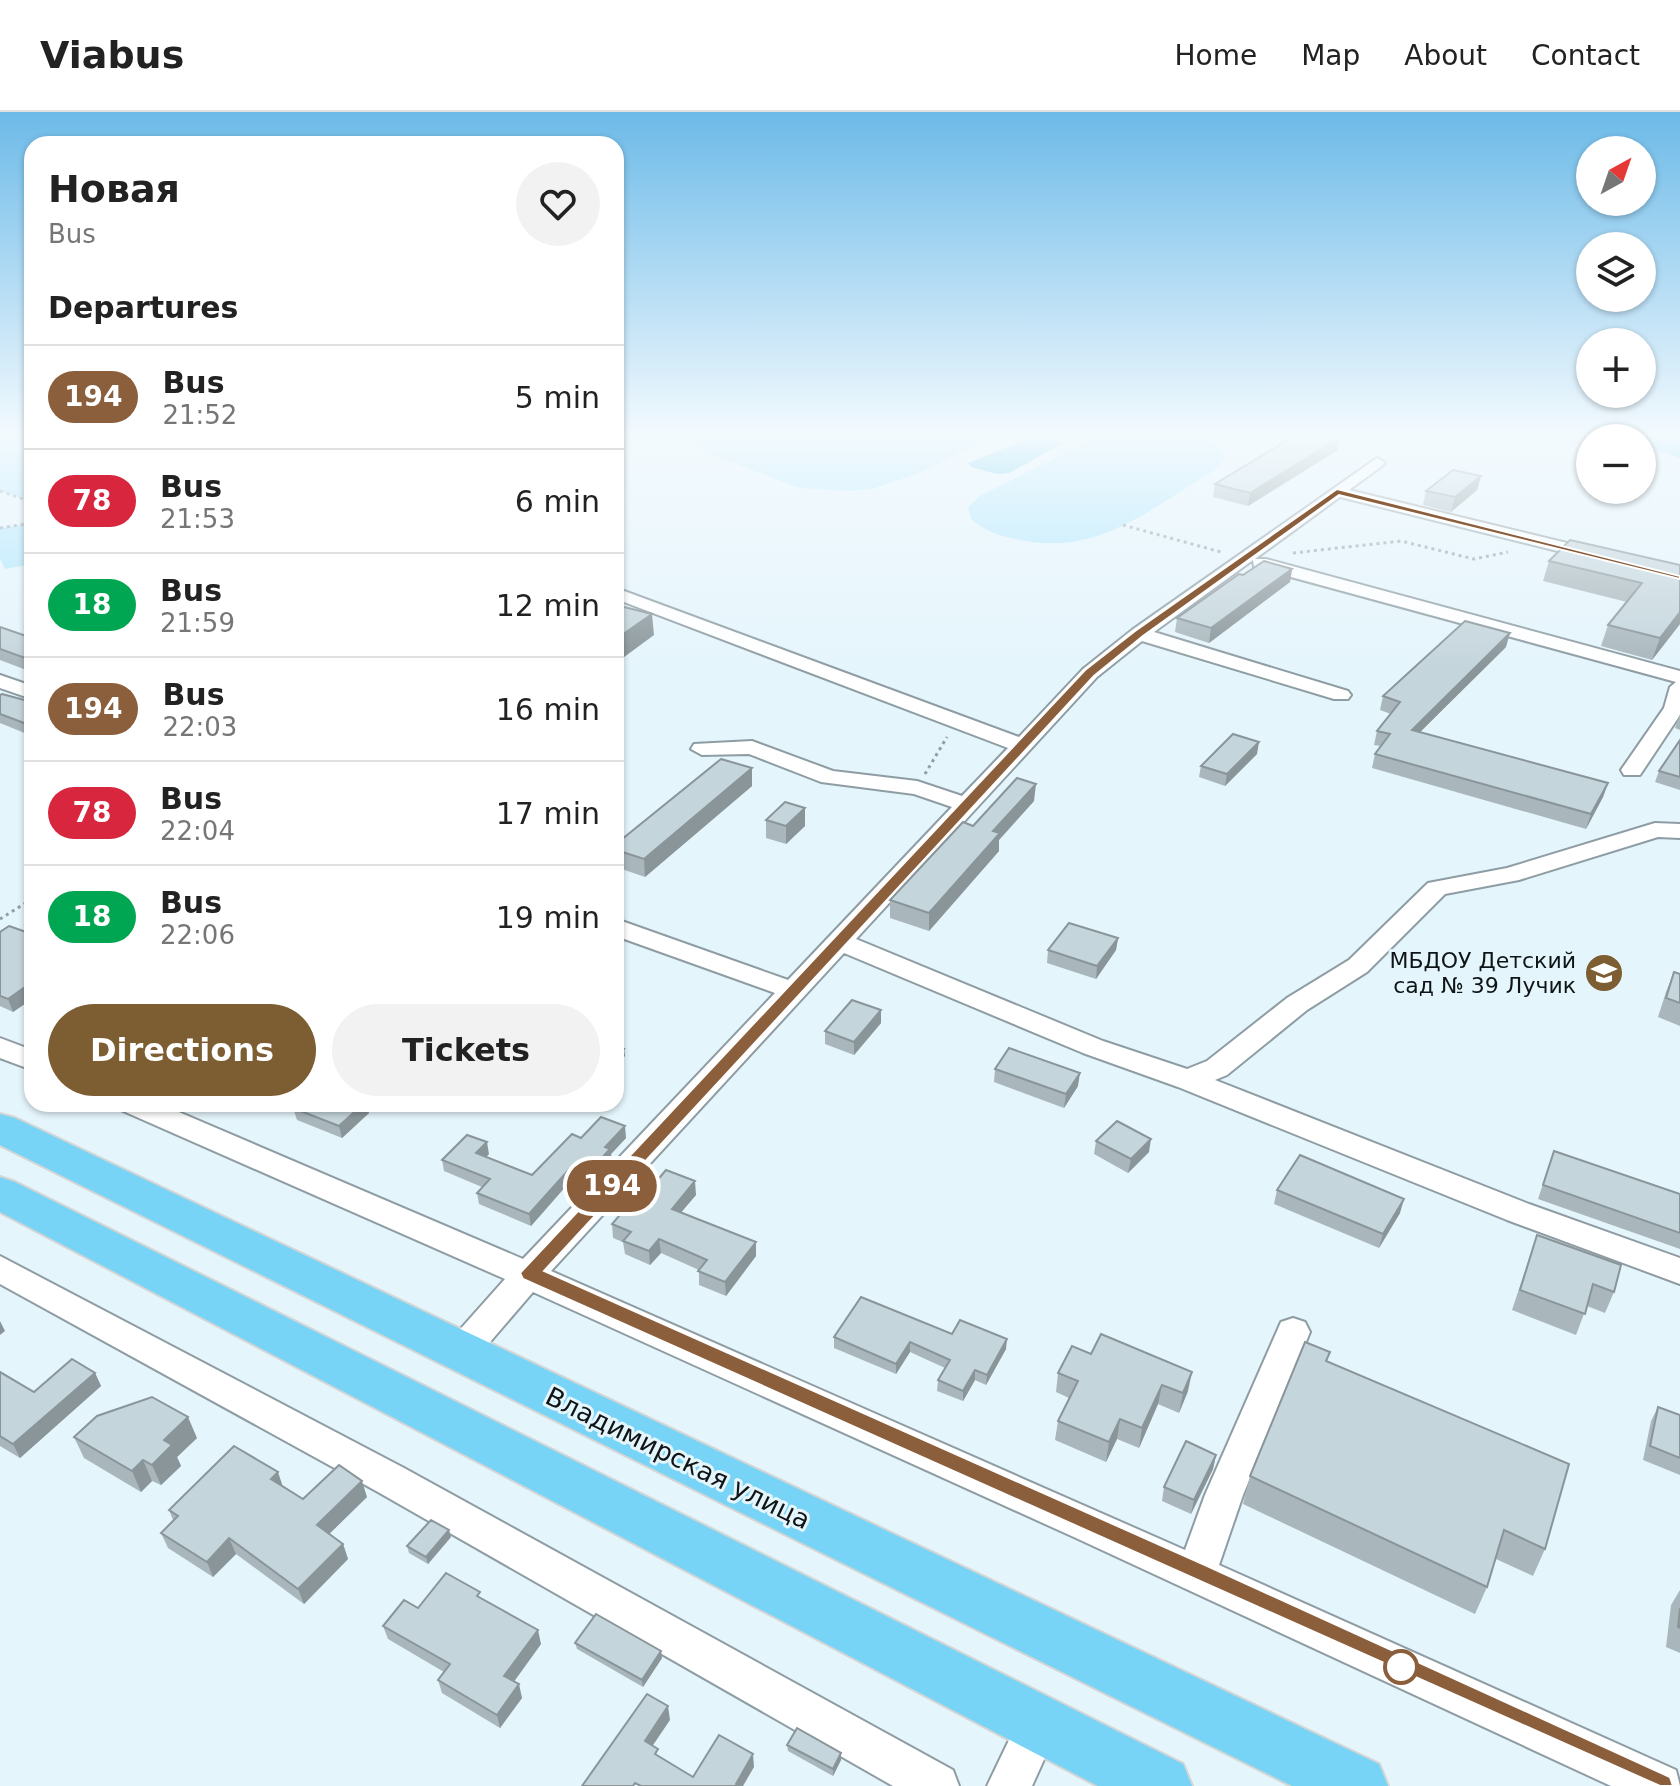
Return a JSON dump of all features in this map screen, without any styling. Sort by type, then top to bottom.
[{"type":"highway","name":"Владимирская улица","points":[[0,1128],[1357,1786]]},
{"type":"highway","points":[[0,1193],[1161,1786]]},
{"type":"street","points":[[460,1353],[530,1273],[1090,673],[1139,634],[1308,513]]},
{"type":"street","points":[[1424,513],[1608,559]]},
{"type":"street","points":[[1245,558],[1680,677]]},
{"type":"street","points":[[624,596],[1021,745]]},
{"type":"street","points":[[1139,634],[1341,695]]},
{"type":"street","points":[[0,681],[24,690]]},
{"type":"street","points":[[1632,770],[1674,708],[1680,687]]},
{"type":"street","points":[[702,749],[752,747],[829,777],[917,788],[967,805]]},
{"type":"street","points":[[1188,1080],[1217,1068],[1297,1004],[1358,966],[1437,888],[1510,875],[1655,830],[1680,831]]},
{"type":"street","points":[[624,930],[794,991]]},
{"type":"street","points":[[840,942],[1093,1047],[1188,1080],[1518,1212],[1680,1271]]},
{"type":"street","points":[[0,1047],[24,1058]]},
{"type":"street","points":[[152,1112],[530,1273],[1197,1573],[1660,1786]]},
{"type":"street","points":[[0,1269],[391,1480],[937,1786]]},
{"type":"street","points":[[1197,1573],[1224,1495],[1293,1332]]},
{"type":"street","points":[[1009,1786],[1039,1724]]},
{"type":"path","points":[[0,528],[24,524]]},
{"type":"path","points":[[1123,525],[1245,558],[1401,541],[1474,559],[1550,544]]},
{"type":"path","points":[[917,788],[956,721]]},
{"type":"path","points":[[0,919],[24,904]]},
{"type":"shaded area","points":[[970,513],[1146,513],[1098,536],[1072,542],[1045,543],[997,534],[971,519]]},
{"type":"shaded area","points":[[24,524],[24,565],[5,569],[0,559],[0,528]]},
{"type":"building","points":[[1570,540],[1680,565],[1680,612],[1660,638],[1608,625],[1642,583],[1549,561]]},
{"type":"building","points":[[1264,561],[1292,569],[1211,628],[1177,618],[1239,574],[1243,575]]},
{"type":"building","points":[[624,607],[652,614],[624,633]]},
{"type":"building","points":[[1465,621],[1510,633],[1412,730],[1608,783],[1591,814],[1375,754],[1390,734],[1377,731],[1400,702],[1383,696]]},
{"type":"building","points":[[0,627],[24,635],[24,658],[0,649]]},
{"type":"building","points":[[0,695],[24,700],[24,723],[0,714]]},
{"type":"building","points":[[1233,734],[1259,742],[1227,774],[1201,766]]},
{"type":"building","points":[[1680,740],[1680,777],[1659,771]]},
{"type":"building","points":[[721,759],[752,768],[644,859],[624,853],[624,838]]},
{"type":"building","points":[[1017,778],[1036,784],[993,831],[1000,833],[929,913],[890,900],[963,822],[973,826]]},
{"type":"building","points":[[785,802],[805,808],[786,826],[766,820]]},
{"type":"building","points":[[1069,923],[1118,938],[1097,966],[1048,950]]},
{"type":"building","points":[[9,926],[24,931],[24,988],[8,999],[0,996],[0,932]]},
{"type":"building","points":[[1674,972],[1680,974],[1680,1003],[1666,998]]},
{"type":"building","points":[[852,1000],[881,1010],[854,1042],[825,1031]]},
{"type":"building","points":[[1009,1048],[1080,1073],[1066,1094],[995,1069]]},
{"type":"building","points":[[303,1112],[354,1112],[339,1126]]},
{"type":"building","points":[[601,1117],[625,1126],[605,1147],[610,1149],[589,1172],[573,1165],[529,1214],[477,1193],[490,1179],[442,1160],[467,1135],[487,1142],[476,1153],[532,1175],[572,1134],[581,1138]]},
{"type":"building","points":[[1117,1121],[1151,1139],[1131,1159],[1096,1141]]},
{"type":"building","points":[[1554,1151],[1680,1194],[1680,1233],[1543,1185]]},
{"type":"building","points":[[1300,1155],[1404,1199],[1383,1234],[1277,1190]]},
{"type":"building","points":[[666,1170],[695,1181],[672,1209],[756,1242],[725,1282],[698,1271],[707,1260],[659,1239],[649,1251],[623,1241],[631,1232],[612,1224],[637,1195],[643,1197]]},
{"type":"building","points":[[1537,1235],[1621,1265],[1614,1292],[1593,1284],[1585,1314],[1520,1290]]},
{"type":"building","points":[[861,1297],[952,1334],[960,1320],[1007,1339],[987,1375],[975,1370],[963,1391],[938,1380],[950,1360],[910,1342],[896,1364],[834,1337]]},
{"type":"building","points":[[1101,1334],[1192,1372],[1183,1393],[1162,1385],[1142,1428],[1120,1419],[1109,1442],[1058,1421],[1078,1381],[1058,1373],[1072,1346],[1091,1354]]},
{"type":"building","points":[[1305,1342],[1330,1352],[1326,1361],[1569,1464],[1545,1549],[1504,1530],[1487,1587],[1250,1476]]},
{"type":"building","points":[[72,1359],[95,1373],[13,1444],[0,1436],[0,1372],[34,1392]]},
{"type":"building","points":[[152,1397],[188,1417],[164,1440],[172,1445],[152,1465],[143,1460],[132,1471],[74,1437],[97,1416]]},
{"type":"building","points":[[1658,1407],[1680,1415],[1680,1458],[1650,1446]]},
{"type":"building","points":[[1186,1441],[1216,1455],[1194,1500],[1164,1487]]},
{"type":"building","points":[[234,1446],[278,1472],[271,1479],[303,1499],[339,1465],[362,1481],[317,1525],[343,1544],[298,1589],[229,1538],[207,1562],[161,1533],[178,1516],[169,1510]]},
{"type":"building","points":[[431,1520],[449,1530],[426,1557],[407,1546]]},
{"type":"building","points":[[446,1573],[480,1592],[477,1596],[538,1630],[504,1676],[519,1684],[497,1715],[438,1680],[450,1664],[383,1626],[404,1600],[418,1608]]},
{"type":"building","points":[[596,1614],[661,1651],[642,1680],[575,1643]]},
{"type":"building","points":[[647,1694],[668,1706],[645,1741],[658,1749],[655,1754],[693,1777],[719,1735],[753,1754],[736,1784],[739,1786],[641,1786],[635,1783],[633,1786],[582,1786]]},
{"type":"building","points":[[797,1728],[841,1753],[833,1769],[787,1745]]},
{"type":"bus line","name":"194","points":[[1308,513],[1139,634],[1090,673],[530,1273],[1197,1573],[1660,1786]]},
{"type":"bus line","name":"194","points":[[1423,513],[1680,576]]},
{"type":"place","name":"МБДОУ Детский сад № 39 Лучик","points":[[1604,973]]}]
